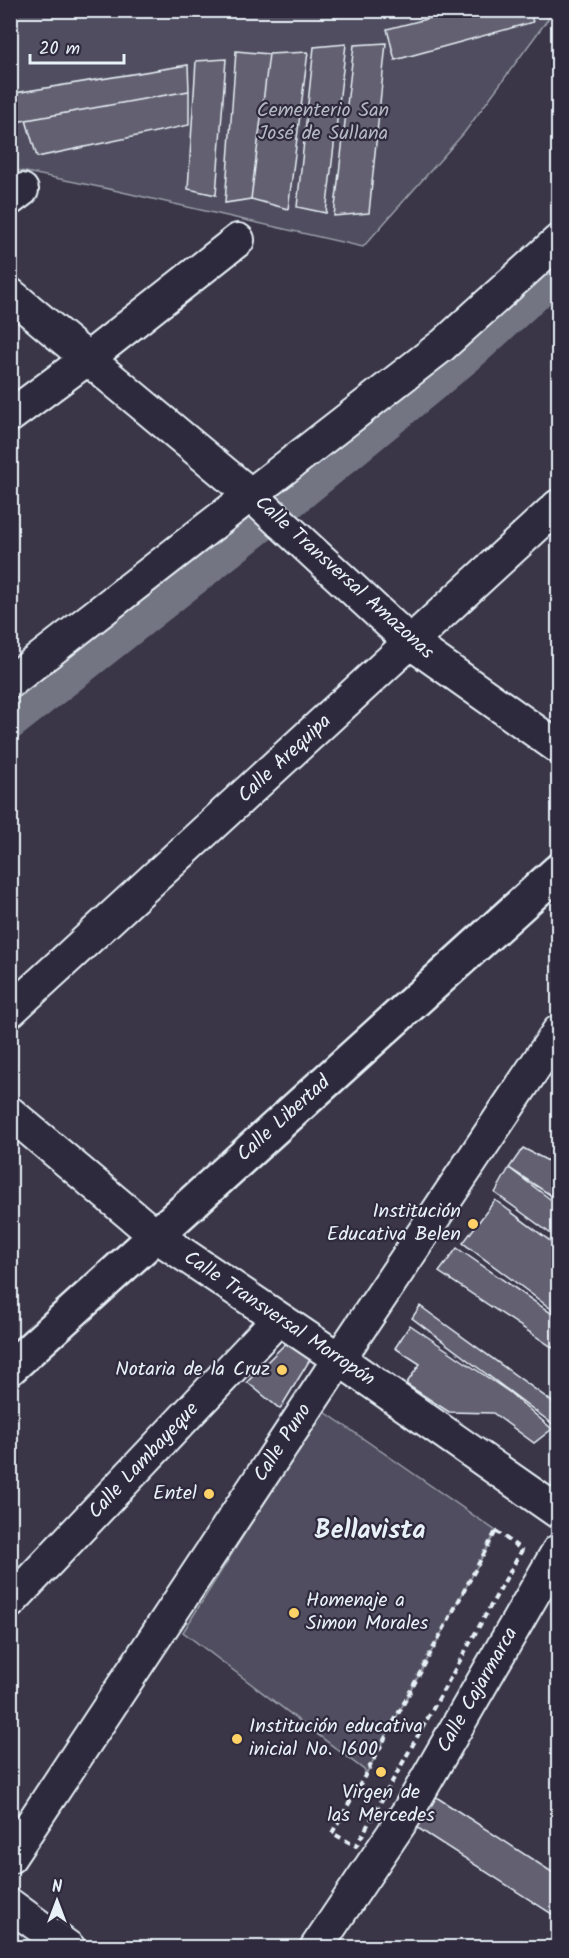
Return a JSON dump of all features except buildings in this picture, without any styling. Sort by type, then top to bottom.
[{"type":"main road","name":"Calle Libertad","points":[[10,1368],[558,871]]},
{"type":"street","points":[[10,416],[87,359],[238,240]]},
{"type":"street","points":[[10,682],[443,345],[558,241]]},
{"type":"street","name":"Calle Transversal Amazonas","points":[[10,294],[251,495],[411,643],[558,747]]},
{"type":"street","name":"Calle Arequipa","points":[[10,1011],[558,506]]},
{"type":"street","name":"Calle Puno","points":[[10,1857],[558,1032]]},
{"type":"street","name":"Calle Transversal Morropón","points":[[10,1113],[155,1235],[339,1359],[558,1512]]},
{"type":"street","name":"Calle Lambayeque","points":[[10,1602],[278,1319]]},
{"type":"street","name":"Calle Cajarmarca","points":[[316,1947],[409,1810],[558,1551]]},
{"type":"street","points":[[10,1905],[69,1947]]},
{"type":"path","points":[[496,1531],[522,1550],[356,1846],[332,1833],[496,1531]]},
{"type":"green space","name":"Cementerio San José de Sullana","points":[[10,11],[554,11],[464,133],[363,247],[11,169]]},
{"type":"green space","points":[[322,1410],[496,1531],[367,1772],[183,1632]]},
{"type":"waterway","points":[[10,724],[274,516],[467,357],[558,274]]},
{"type":"place","name":"Institución Educativa Belen","points":[[473,1224]]},
{"type":"place","name":"Notaria de la Cruz","points":[[282,1370]]},
{"type":"place","name":"Entel","points":[[209,1494]]},
{"type":"place","name":"Homenaje a Simon Morales","points":[[294,1613]]},
{"type":"place","name":"Institución educativa inicial No. 1600","points":[[237,1739]]},
{"type":"place","name":"Virgen de las Mercedes","points":[[381,1772]]},
{"type":"district","name":"Bellavista","points":[[370,1531]]}]
